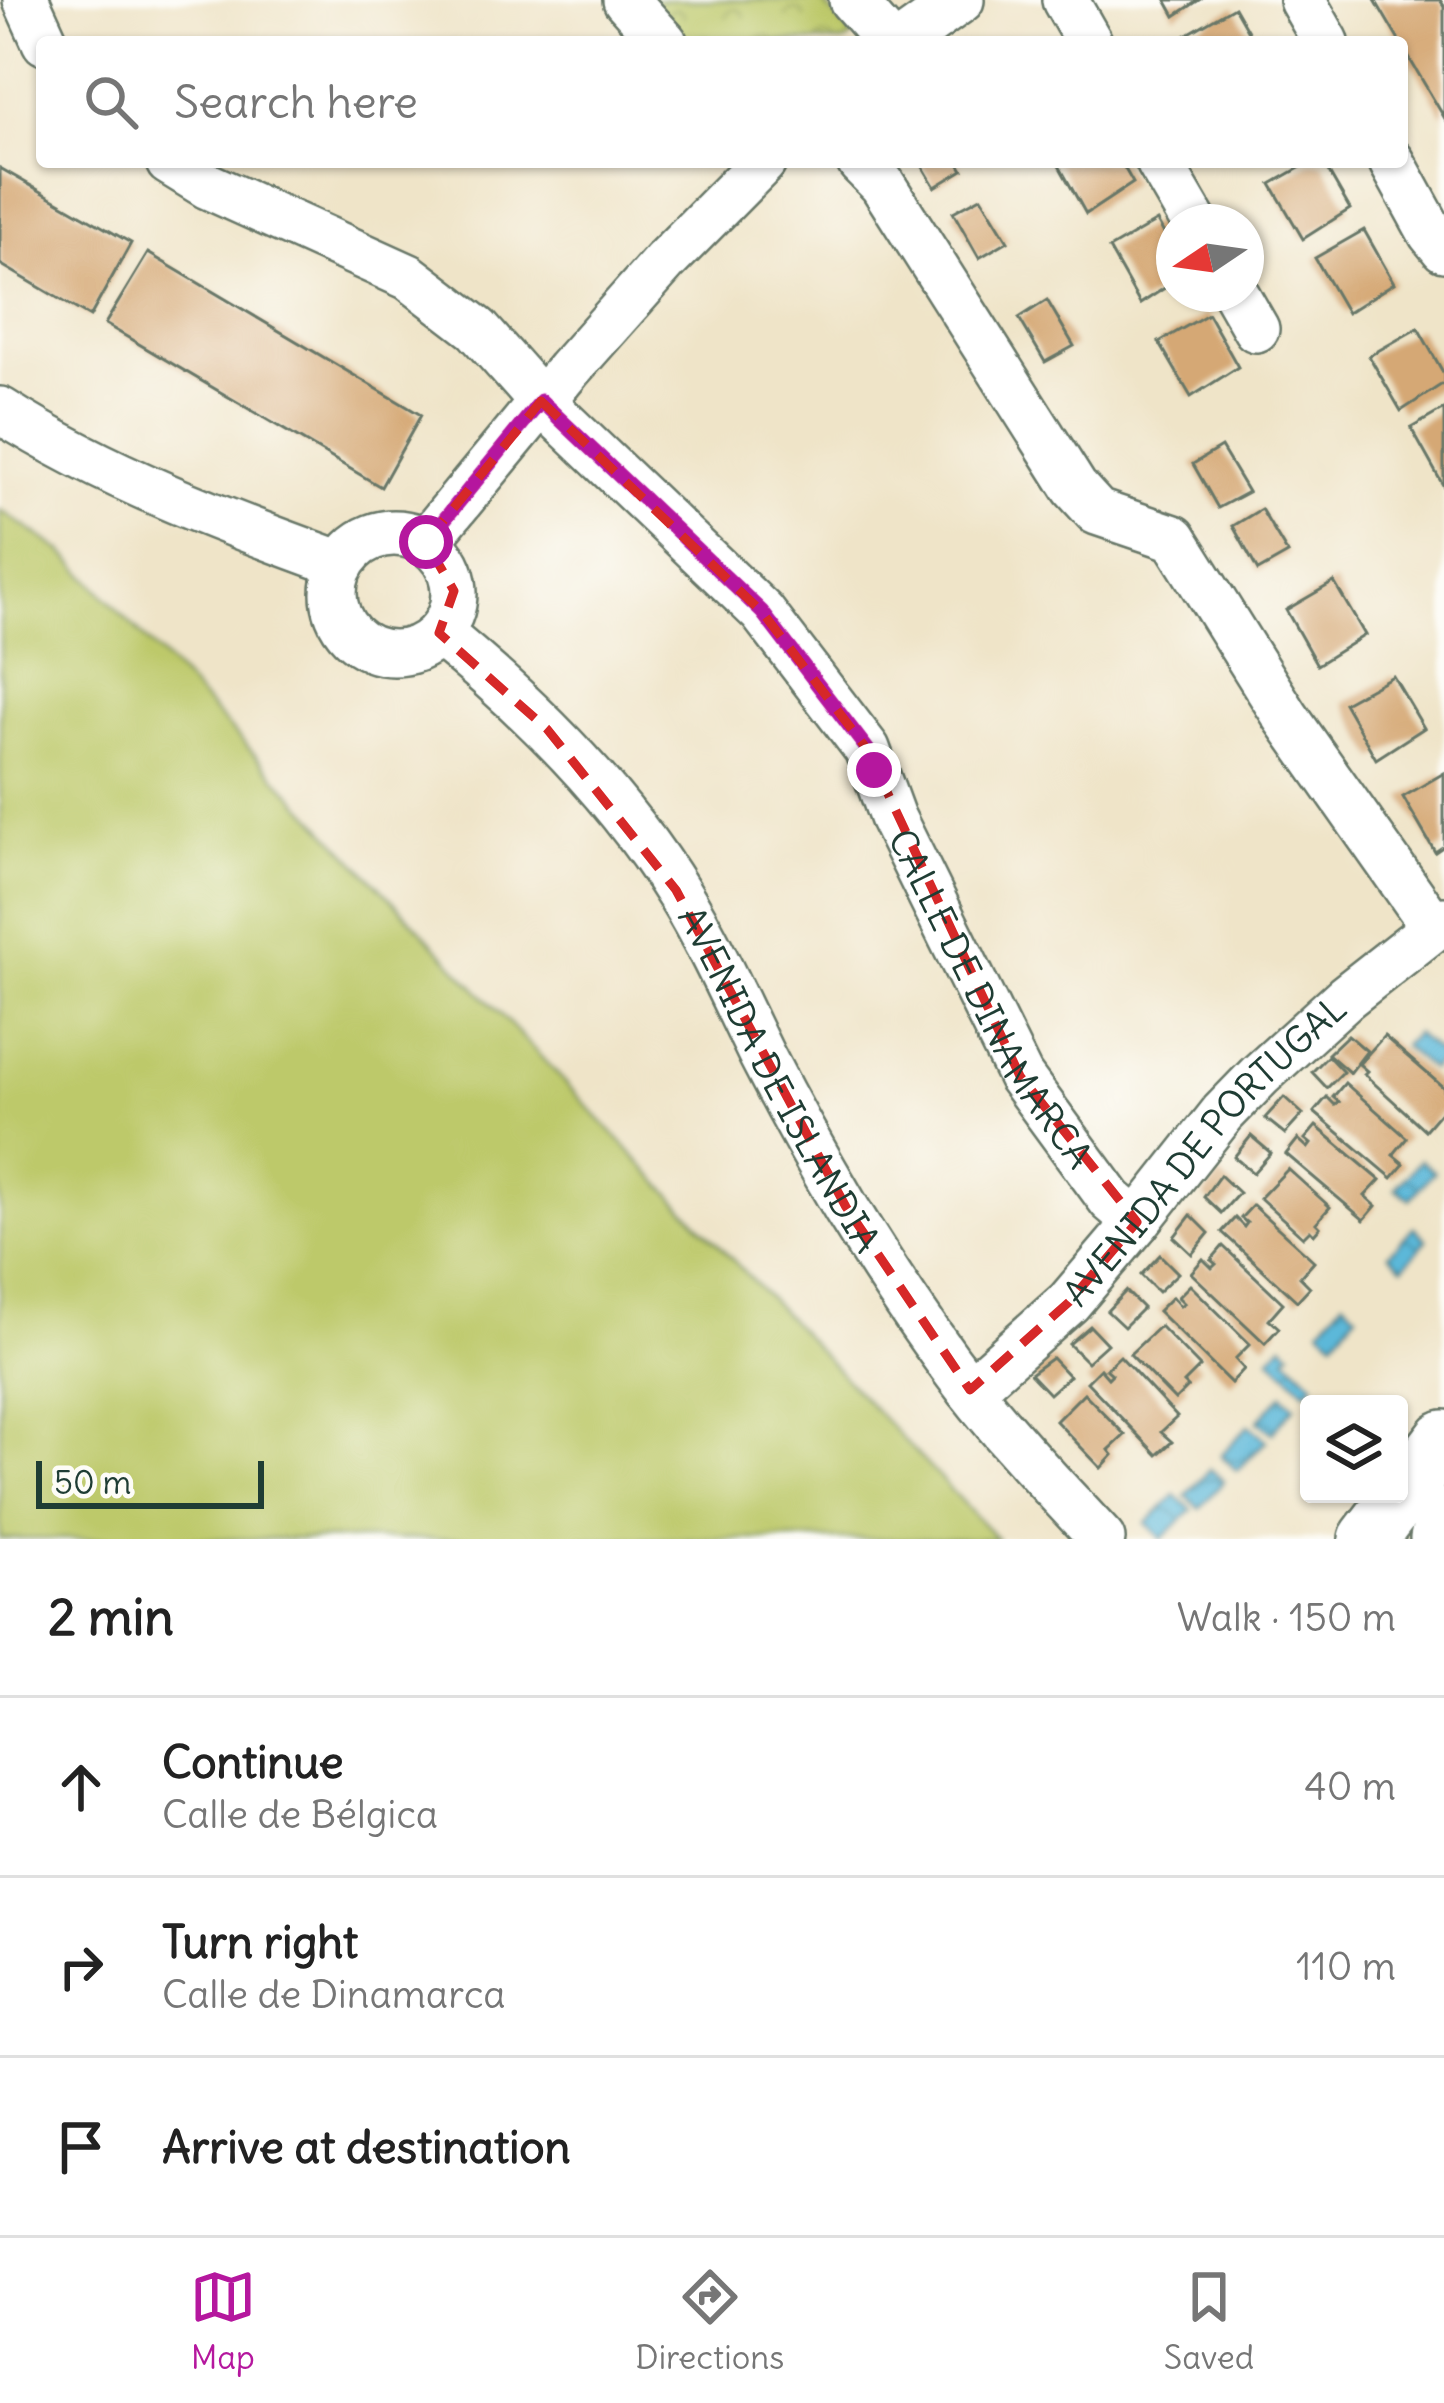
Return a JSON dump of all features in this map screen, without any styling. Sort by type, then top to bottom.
[{"type":"main road","points":[[1368,1539],[1444,1439]]},
{"type":"main road","points":[[1439,1539],[1444,1517]]},
{"type":"street","points":[[26,0],[42,36]]},
{"type":"street","points":[[626,0],[659,36]]},
{"type":"street","points":[[852,0],[884,36]]},
{"type":"street","points":[[910,36],[961,0]]},
{"type":"street","points":[[1065,0],[1086,36]]},
{"type":"street","points":[[1303,0],[1323,36]]},
{"type":"street","name":"CALLE DE DINAMARCA","points":[[179,168],[208,186],[409,277],[477,329],[541,401],[762,612],[867,749],[892,817],[1020,1076],[1111,1200],[1137,1222]]},
{"type":"street","points":[[426,542],[664,261],[757,168]]},
{"type":"street","points":[[866,168],[883,184],[1075,488],[1097,512],[1174,538],[1286,716],[1439,923]]},
{"type":"street","points":[[1162,168],[1184,204]]},
{"type":"street","points":[[1395,168],[1444,250]]},
{"type":"street","points":[[0,410],[37,434],[164,496],[341,564]]},
{"type":"street","points":[[404,533],[426,542],[446,562],[454,591],[449,618],[421,647],[398,653],[360,642],[336,608],[334,586],[341,564],[356,546],[379,534],[404,533]]},
{"type":"street","name":"AVENIDA DE ISLANDIA","points":[[439,633],[547,729],[614,804],[676,890],[846,1207],[907,1303],[970,1390],[1102,1539]]},
{"type":"street","name":"AVENIDA DE PORTUGAL","points":[[970,1390],[1069,1302],[1223,1113],[1260,1075],[1346,997],[1439,923]]},
{"type":"highlighted area","points":[[541,401],[762,612],[867,749],[1020,1076],[1137,1222],[1069,1302],[970,1390],[846,1207],[676,890],[547,729],[439,633],[454,591],[426,542]]},
{"type":"green space","points":[[642,0],[821,0],[853,36],[675,36]]},
{"type":"green space","points":[[0,510],[62,551],[997,1539],[0,1539]]},
{"type":"water","points":[[1415,1033],[1443,1057],[1431,1070],[1403,1046]]},
{"type":"water","points":[[1420,1160],[1434,1172],[1410,1199],[1396,1188]]},
{"type":"water","points":[[1414,1227],[1427,1240],[1403,1267],[1389,1254]]},
{"type":"water","points":[[1344,1300],[1357,1313],[1334,1340],[1320,1328]]},
{"type":"water","points":[[1283,1343],[1291,1351],[1286,1356],[1314,1383],[1306,1391],[1270,1357]]},
{"type":"water","points":[[1283,1394],[1295,1406],[1272,1433],[1258,1421]]},
{"type":"water","points":[[1249,1425],[1266,1441],[1237,1471],[1221,1455]]},
{"type":"water","points":[[1210,1469],[1224,1481],[1200,1508],[1186,1496]]},
{"type":"water","points":[[1175,1495],[1192,1510],[1162,1539],[1146,1524]]},
{"type":"building","points":[[1166,0],[1199,0],[1175,16]]},
{"type":"building","points":[[1375,0],[1440,0],[1444,6],[1444,117],[1408,56],[1408,36],[1396,36]]},
{"type":"building","points":[[1234,7],[1251,36],[1187,36]]},
{"type":"building","points":[[0,168],[131,243],[90,317],[0,264]]},
{"type":"building","points":[[924,168],[962,168],[963,170],[935,187]]},
{"type":"building","points":[[1060,168],[1124,168],[1133,183],[1086,214]]},
{"type":"building","points":[[1299,168],[1326,168],[1350,209],[1303,239],[1271,184]]},
{"type":"building","points":[[981,197],[1008,241],[979,258],[953,212]]},
{"type":"building","points":[[1156,222],[1156,294],[1140,304],[1109,249]]},
{"type":"building","points":[[1364,230],[1394,283],[1347,313],[1315,258]]},
{"type":"building","points":[[148,253],[421,415],[381,487],[105,324]]},
{"type":"building","points":[[1047,300],[1074,346],[1045,362],[1019,318]]},
{"type":"building","points":[[1208,314],[1238,367],[1191,397],[1159,342]]},
{"type":"building","points":[[1418,328],[1444,374],[1444,383],[1401,411],[1369,356]]},
{"type":"building","points":[[1444,409],[1444,487],[1411,428]]},
{"type":"building","points":[[1221,447],[1248,492],[1218,508],[1193,464]]},
{"type":"building","points":[[1261,509],[1288,554],[1258,571],[1233,526]]},
{"type":"building","points":[[1334,582],[1365,635],[1317,665],[1286,610]]},
{"type":"building","points":[[1393,676],[1424,728],[1376,759],[1344,703]]},
{"type":"building","points":[[1444,773],[1444,846],[1435,852],[1403,797]]},
{"type":"building","points":[[1348,1035],[1367,1051],[1350,1073],[1328,1054]]},
{"type":"building","points":[[1384,1036],[1444,1088],[1444,1108],[1425,1130],[1359,1064]]},
{"type":"building","points":[[1328,1056],[1343,1072],[1327,1088],[1312,1072]]},
{"type":"building","points":[[1345,1083],[1407,1138],[1393,1155],[1404,1164],[1392,1178],[1314,1112],[1327,1097],[1335,1105],[1339,1102],[1333,1097]]},
{"type":"building","points":[[1284,1097],[1303,1114],[1285,1134],[1265,1118]]},
{"type":"building","points":[[1316,1126],[1380,1180],[1365,1196],[1376,1206],[1364,1220],[1286,1154],[1298,1139],[1308,1148],[1311,1144],[1305,1139]]},
{"type":"building","points":[[1251,1136],[1271,1153],[1253,1173],[1234,1157]]},
{"type":"building","points":[[1288,1169],[1330,1207],[1316,1223],[1320,1227],[1314,1234],[1310,1230],[1303,1237],[1260,1198]]},
{"type":"building","points":[[1220,1175],[1239,1193],[1221,1213],[1204,1197]]},
{"type":"building","points":[[1253,1205],[1314,1261],[1300,1277],[1310,1287],[1297,1301],[1222,1232],[1235,1218],[1244,1227],[1247,1223],[1241,1218]]},
{"type":"building","points":[[1191,1215],[1209,1233],[1192,1254],[1174,1237]]},
{"type":"building","points":[[1223,1246],[1283,1303],[1269,1319],[1279,1328],[1265,1343],[1191,1273],[1203,1259],[1212,1268],[1216,1264],[1211,1260]]},
{"type":"building","points":[[1160,1255],[1178,1273],[1158,1292],[1141,1275]]},
{"type":"building","points":[[1190,1285],[1250,1344],[1235,1359],[1244,1369],[1231,1383],[1158,1311],[1172,1297],[1180,1306],[1184,1303],[1178,1297]]},
{"type":"building","points":[[1126,1291],[1143,1308],[1124,1327],[1107,1311]]},
{"type":"building","points":[[1090,1326],[1107,1344],[1087,1362],[1069,1344]]},
{"type":"building","points":[[1160,1326],[1200,1367],[1175,1400],[1130,1354]]},
{"type":"building","points":[[1120,1356],[1177,1417],[1161,1432],[1172,1442],[1157,1455],[1087,1382],[1100,1369],[1108,1378],[1112,1374],[1106,1369]]},
{"type":"building","points":[[1052,1358],[1069,1376],[1049,1394],[1030,1374]]},
{"type":"building","points":[[1084,1393],[1125,1435],[1109,1450],[1113,1455],[1101,1468],[1056,1421]]},
{"type":"route","points":[[426,542],[541,401],[762,612],[867,749],[874,770]]}]
